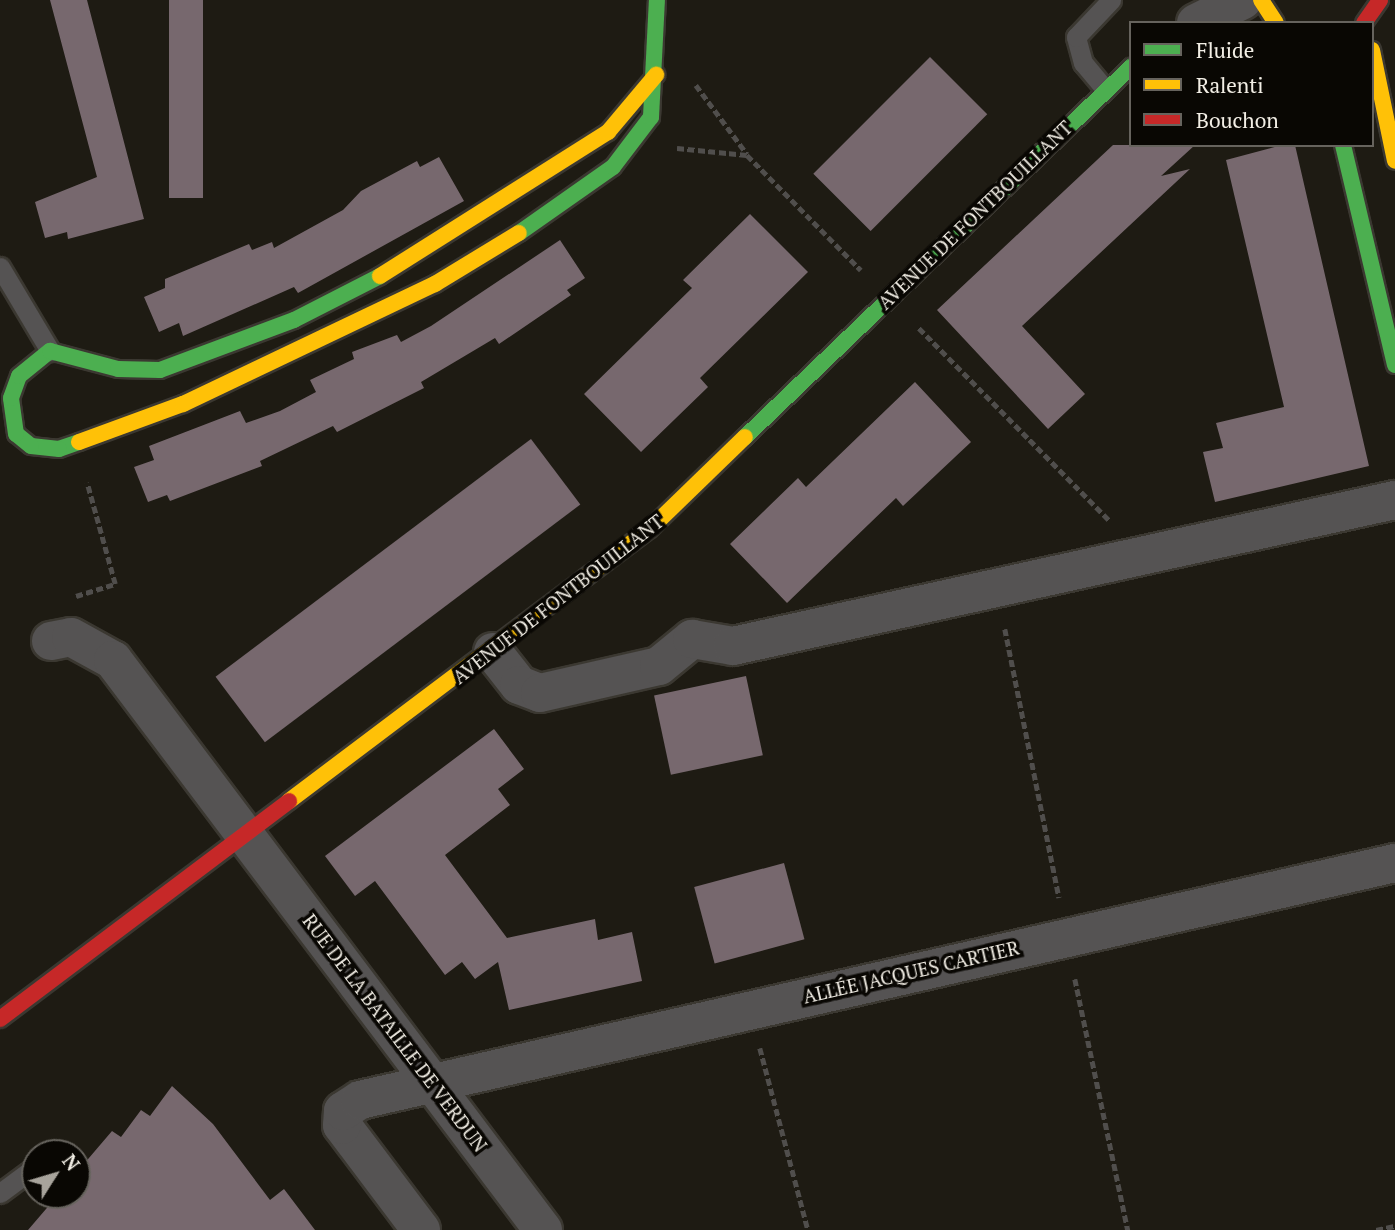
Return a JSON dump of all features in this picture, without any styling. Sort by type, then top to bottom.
[{"type":"street","points":[[656,75],[608,132],[550,174],[424,253],[294,320],[160,370],[118,369],[50,351],[19,376],[11,398],[8,437],[31,446],[59,449],[304,350],[435,284],[566,204],[634,144],[651,117],[656,75],[657,0]]},
{"type":"street","points":[[1200,21],[1242,0]]},
{"type":"street","points":[[1261,0],[1275,21]]},
{"type":"street","points":[[1367,21],[1380,0]]},
{"type":"street","points":[[1374,60],[1395,161]]},
{"type":"street","name":"AVENUE DE FONTBOUILLANT","points":[[0,1019],[492,652],[650,529],[1129,69]]},
{"type":"street","points":[[1343,147],[1395,365]]},
{"type":"street","points":[[492,652],[519,685],[540,693],[659,666],[692,639],[733,646],[1016,586],[1395,500]]},
{"type":"street","name":"RUE DE LA BATAILLE DE VERDUN","points":[[61,639],[114,660],[427,1082],[543,1230]]},
{"type":"street","name":"ALLÉE JACQUES CARTIER","points":[[421,1230],[342,1125],[344,1111],[360,1100],[749,1008],[1395,863]]},
{"type":"lane","points":[[1105,89],[1083,63],[1076,37],[1111,0]]},
{"type":"lane","points":[[0,267],[50,351]]},
{"type":"lane","points":[[0,1193],[21,1177]]},
{"type":"path","points":[[691,78],[747,155]]},
{"type":"path","points":[[854,281],[874,263]]},
{"type":"path","points":[[61,639],[59,601],[115,584],[76,443]]},
{"type":"path","points":[[749,1008],[808,1230]]},
{"type":"path","points":[[1376,1230],[1395,1226]]},
{"type":"building","points":[[50,0],[87,0],[144,219],[68,239],[67,232],[45,238],[35,202],[97,177]]},
{"type":"building","points":[[169,0],[203,0],[203,198],[169,198]]},
{"type":"building","points":[[930,57],[987,114],[871,231],[813,174]]},
{"type":"building","points":[[1113,145],[1193,147],[1161,176],[1190,169],[1022,326],[1085,394],[1048,429],[937,310]]},
{"type":"building","points":[[1275,147],[1295,147],[1369,466],[1215,502],[1203,452],[1223,448],[1216,423],[1284,407],[1226,160]]},
{"type":"building","points":[[439,157],[464,201],[298,293],[294,287],[183,336],[179,323],[159,332],[144,297],[165,288],[165,279],[249,244],[252,250],[272,242],[274,248],[343,210],[361,191],[417,161],[420,167]]},
{"type":"building","points":[[750,214],[808,272],[700,378],[708,387],[641,452],[584,394],[692,288],[683,280]]},
{"type":"building","points":[[560,240],[585,278],[567,290],[571,295],[499,344],[495,338],[421,382],[424,388],[337,432],[333,426],[260,461],[262,466],[170,501],[167,495],[148,502],[134,467],[154,460],[149,446],[240,411],[246,423],[280,411],[316,392],[310,380],[354,359],[352,352],[397,335],[401,342],[431,326]]},
{"type":"building","points":[[915,382],[971,442],[903,506],[896,498],[787,603],[730,544],[798,478],[806,487]]},
{"type":"building","points":[[531,439],[580,504],[265,742],[216,677]]},
{"type":"building","points":[[746,676],[763,755],[671,775],[654,696]]},
{"type":"building","points":[[494,729],[524,769],[498,789],[510,805],[445,855],[507,938],[595,919],[598,940],[632,932],[642,981],[509,1010],[498,962],[475,979],[462,962],[445,975],[375,881],[355,896],[325,856]]},
{"type":"building","points":[[784,863],[804,939],[715,963],[694,887]]},
{"type":"building","points":[[172,1086],[213,1124],[270,1200],[284,1189],[315,1230],[28,1230],[46,1209],[91,1209],[91,1156],[112,1131],[121,1137],[141,1110],[150,1116]]},
{"type":"traffic: fast","points":[[519,233],[613,167],[651,117],[657,0]]},
{"type":"traffic: fast","points":[[745,437],[1129,69]]},
{"type":"traffic: fast","points":[[1343,147],[1395,365]]},
{"type":"traffic: fast","points":[[79,442],[59,449],[31,446],[16,434],[11,398],[19,376],[50,351],[118,369],[160,370],[294,320],[380,276]]},
{"type":"traffic: slow","points":[[1261,0],[1275,21]]},
{"type":"traffic: slow","points":[[1374,60],[1395,161]]},
{"type":"traffic: slow","points":[[380,276],[608,132],[656,75]]},
{"type":"traffic: slow","points":[[79,442],[183,404],[435,284],[519,233]]},
{"type":"traffic: slow","points":[[289,801],[650,529],[745,437]]},
{"type":"traffic: jam","points":[[1365,21],[1380,0]]},
{"type":"traffic: jam","points":[[0,1019],[289,801]]}]
